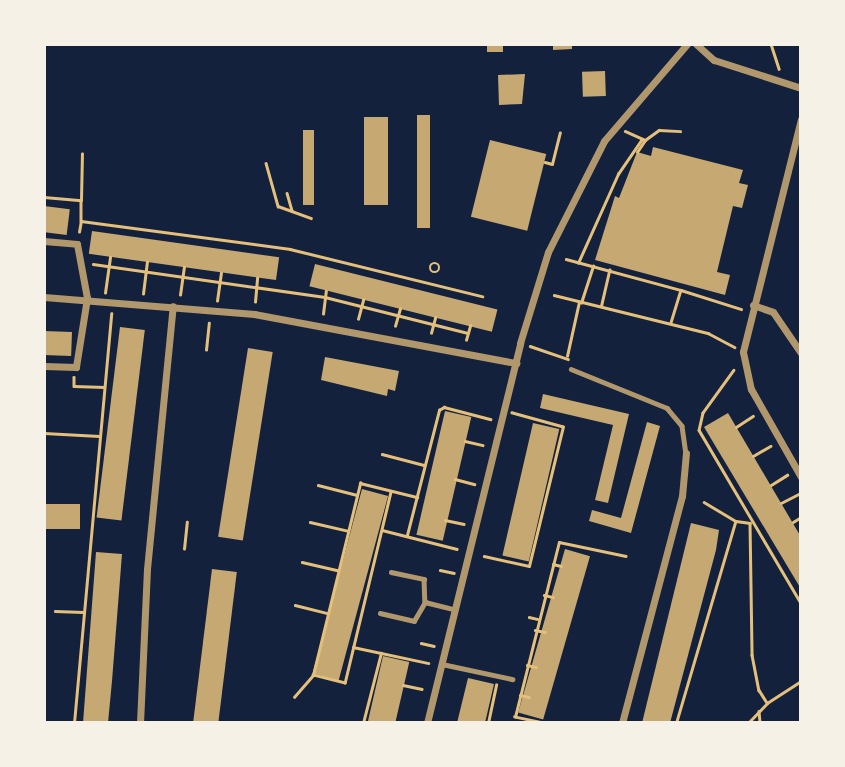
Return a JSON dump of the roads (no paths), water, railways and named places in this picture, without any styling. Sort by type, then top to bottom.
[{"type":"street","points":[[427,723],[506,411],[520,343],[558,228],[615,126],[687,44]]},
{"type":"street","points":[[696,44],[714,60],[801,88]]},
{"type":"street","points":[[801,119],[743,352],[747,379],[801,477]]},
{"type":"street","points":[[44,241],[78,243],[87,298],[76,367],[44,366]]},
{"type":"street","points":[[44,298],[104,299],[254,314],[516,363]]},
{"type":"street","points":[[139,723],[147,569],[176,306]]},
{"type":"street","points":[[752,309],[773,312],[801,353]]},
{"type":"street","points":[[622,723],[682,496],[686,453]]},
{"type":"street","points":[[682,496],[691,490]]},
{"type":"lane","points":[[570,369],[667,408],[682,426],[686,453]]},
{"type":"lane","points":[[380,612],[414,621],[425,602],[424,579],[391,572]]},
{"type":"lane","points":[[425,602],[455,609]]},
{"type":"lane","points":[[442,664],[512,679]]}]
